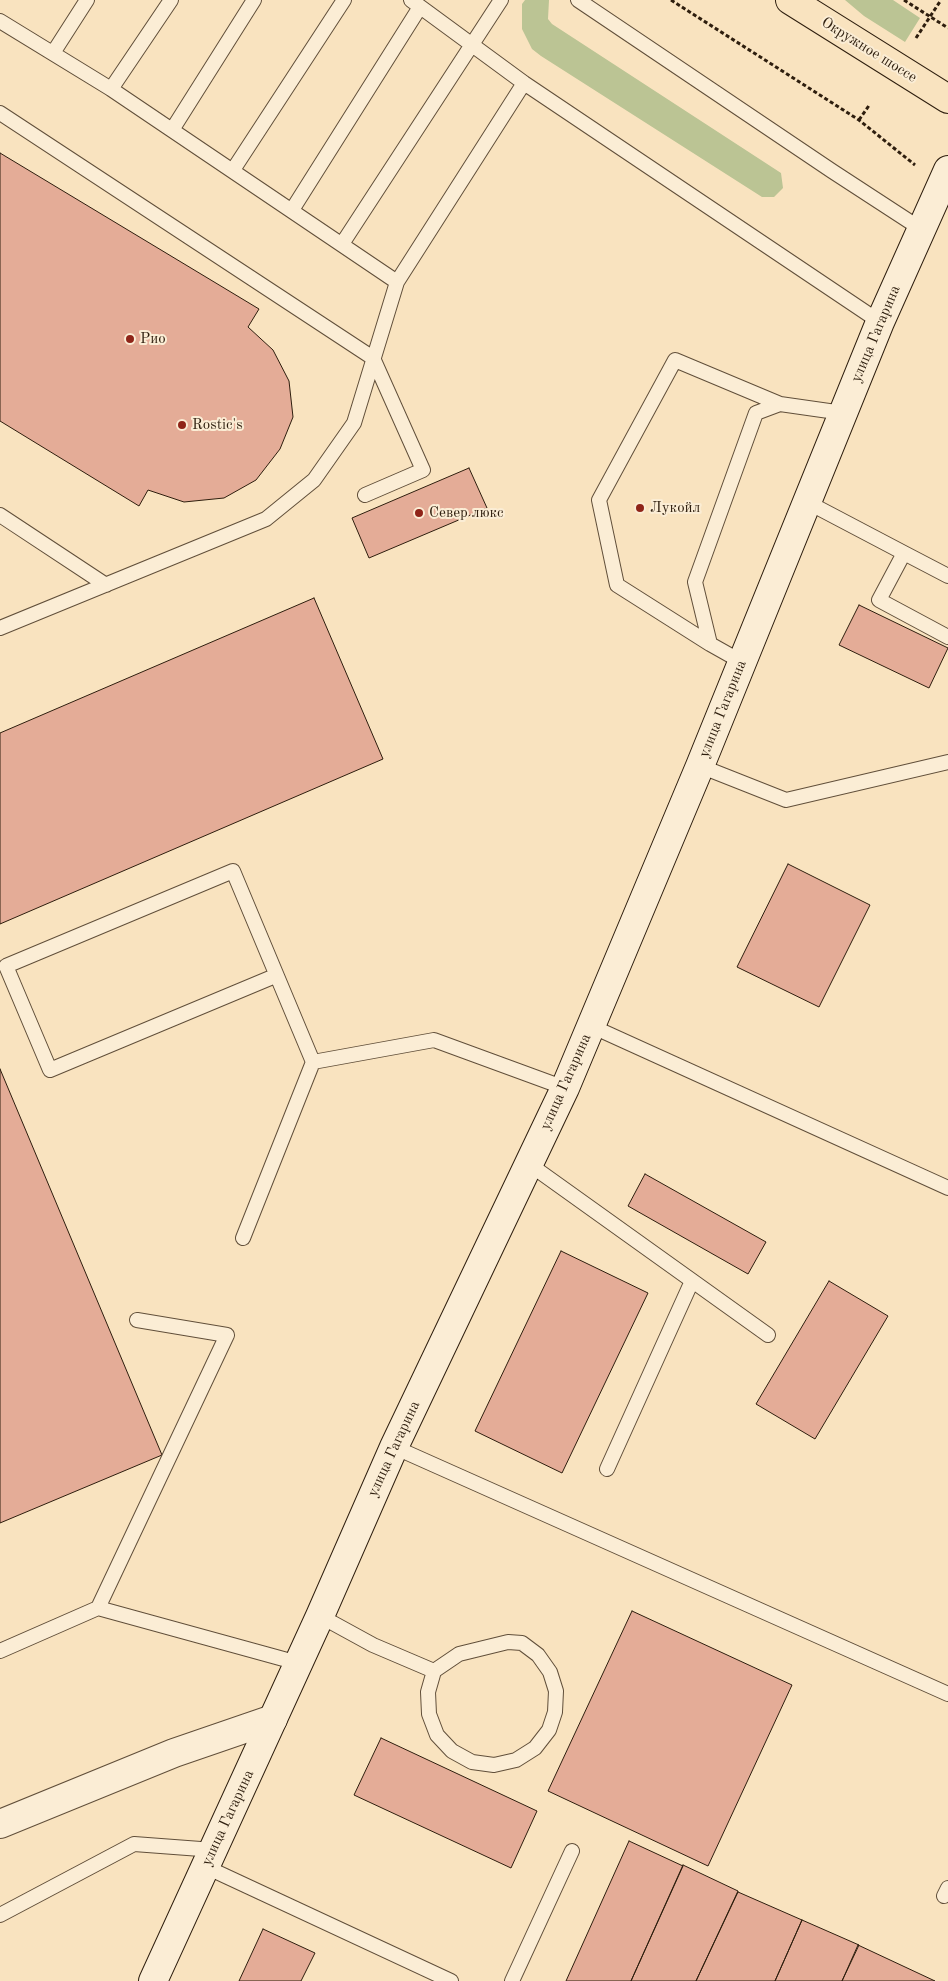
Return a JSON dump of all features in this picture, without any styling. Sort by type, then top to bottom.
[{"type":"main road","name":"Окружное шоссе","points":[[790,0],[948,99]]},
{"type":"street","name":"улица Гагарина","points":[[154,1981],[320,1616],[394,1447],[565,1088],[700,766],[880,322],[948,170]]},
{"type":"street","points":[[0,1824],[174,1753],[273,1719]]},
{"type":"lane","points":[[53,53],[87,0]]},
{"type":"lane","points":[[111,89],[171,0]]},
{"type":"lane","points":[[172,130],[254,0]]},
{"type":"lane","points":[[233,170],[344,0]]},
{"type":"lane","points":[[342,244],[501,0]]},
{"type":"lane","points":[[578,0],[921,229]]},
{"type":"lane","points":[[292,210],[416,3],[524,83],[880,322]]},
{"type":"lane","points":[[0,21],[111,89],[397,282]]},
{"type":"lane","points":[[0,628],[266,519],[314,480],[354,423],[397,282],[524,83]]},
{"type":"lane","points":[[0,113],[373,358],[423,470],[365,495]]},
{"type":"lane","points":[[742,662],[617,585],[599,500],[675,360],[780,404],[843,413]]},
{"type":"lane","points":[[710,644],[695,582],[756,413],[780,404]]},
{"type":"lane","points":[[807,502],[948,576]]},
{"type":"lane","points":[[0,515],[106,585]]},
{"type":"lane","points":[[904,553],[879,600],[948,637]]},
{"type":"lane","points":[[700,766],[786,800],[948,762]]},
{"type":"lane","points":[[243,1238],[313,1062],[232,871],[6,966],[50,1070],[275,976]]},
{"type":"lane","points":[[591,1026],[948,1188]]},
{"type":"lane","points":[[313,1062],[434,1040],[565,1088]]},
{"type":"lane","points":[[529,1164],[768,1335]]},
{"type":"lane","points":[[607,1469],[692,1281]]},
{"type":"lane","points":[[98,1608],[227,1335],[137,1320]]},
{"type":"lane","points":[[394,1447],[948,1694]]},
{"type":"lane","points":[[0,1651],[98,1608],[298,1664]]},
{"type":"lane","points":[[320,1616],[373,1645],[434,1671]]},
{"type":"lane","points":[[508,1642],[522,1643],[538,1655],[550,1672],[556,1691],[555,1712],[549,1730],[535,1748],[516,1760],[494,1765],[472,1762],[452,1751],[437,1735],[429,1714],[428,1692],[434,1671],[459,1654],[508,1642]]},
{"type":"lane","points":[[0,1915],[134,1844],[210,1858],[451,1981]]},
{"type":"lane","points":[[512,1981],[572,1851]]},
{"type":"path","points":[[671,0],[859,120],[915,164]]},
{"type":"path","points":[[904,0],[948,28]]},
{"type":"path","points":[[916,38],[941,0]]},
{"type":"path","points":[[859,120],[870,104]]},
{"type":"green space","points":[[525,0],[549,0],[548,19],[552,24],[781,173],[783,188],[774,197],[762,197],[541,56],[532,49],[522,29],[522,4]]},
{"type":"green space","points":[[845,0],[893,0],[920,18],[905,42],[864,16]]},
{"type":"building","name":"Рио","points":[[0,153],[259,309],[248,327],[273,350],[289,381],[293,417],[280,449],[256,480],[224,498],[184,502],[148,490],[139,506],[0,421]]},
{"type":"building","name":"Север люкс","points":[[469,468],[487,508],[369,558],[352,518]]},
{"type":"building","points":[[314,598],[383,759],[0,924],[0,733]]},
{"type":"building","points":[[859,605],[948,648],[929,688],[839,645]]},
{"type":"building","points":[[788,864],[870,905],[819,1007],[737,967]]},
{"type":"building","points":[[0,1069],[162,1455],[0,1523]]},
{"type":"building","points":[[645,1174],[766,1242],[748,1274],[628,1206]]},
{"type":"building","points":[[561,1251],[648,1293],[562,1473],[475,1431]]},
{"type":"building","points":[[829,1281],[888,1316],[815,1439],[756,1404]]},
{"type":"building","points":[[632,1611],[792,1685],[708,1866],[548,1791]]},
{"type":"building","points":[[381,1738],[537,1811],[511,1868],[354,1795]]},
{"type":"building","points":[[629,1841],[683,1866],[631,1981],[566,1981]]},
{"type":"building","points":[[683,1865],[738,1891],[696,1981],[631,1981]]},
{"type":"building","points":[[738,1892],[802,1920],[775,1981],[696,1981]]},
{"type":"building","points":[[802,1920],[859,1945],[842,1981],[775,1981]]},
{"type":"building","points":[[263,1929],[315,1953],[301,1981],[239,1981]]},
{"type":"building","points":[[858,1945],[935,1981],[842,1981]]},
{"type":"place","name":"Рио","points":[[130,339]]},
{"type":"place","name":"Rostic's","points":[[182,425]]},
{"type":"place","name":"Лукойл","points":[[640,508]]},
{"type":"place","name":"Север люкс","points":[[419,513]]}]
